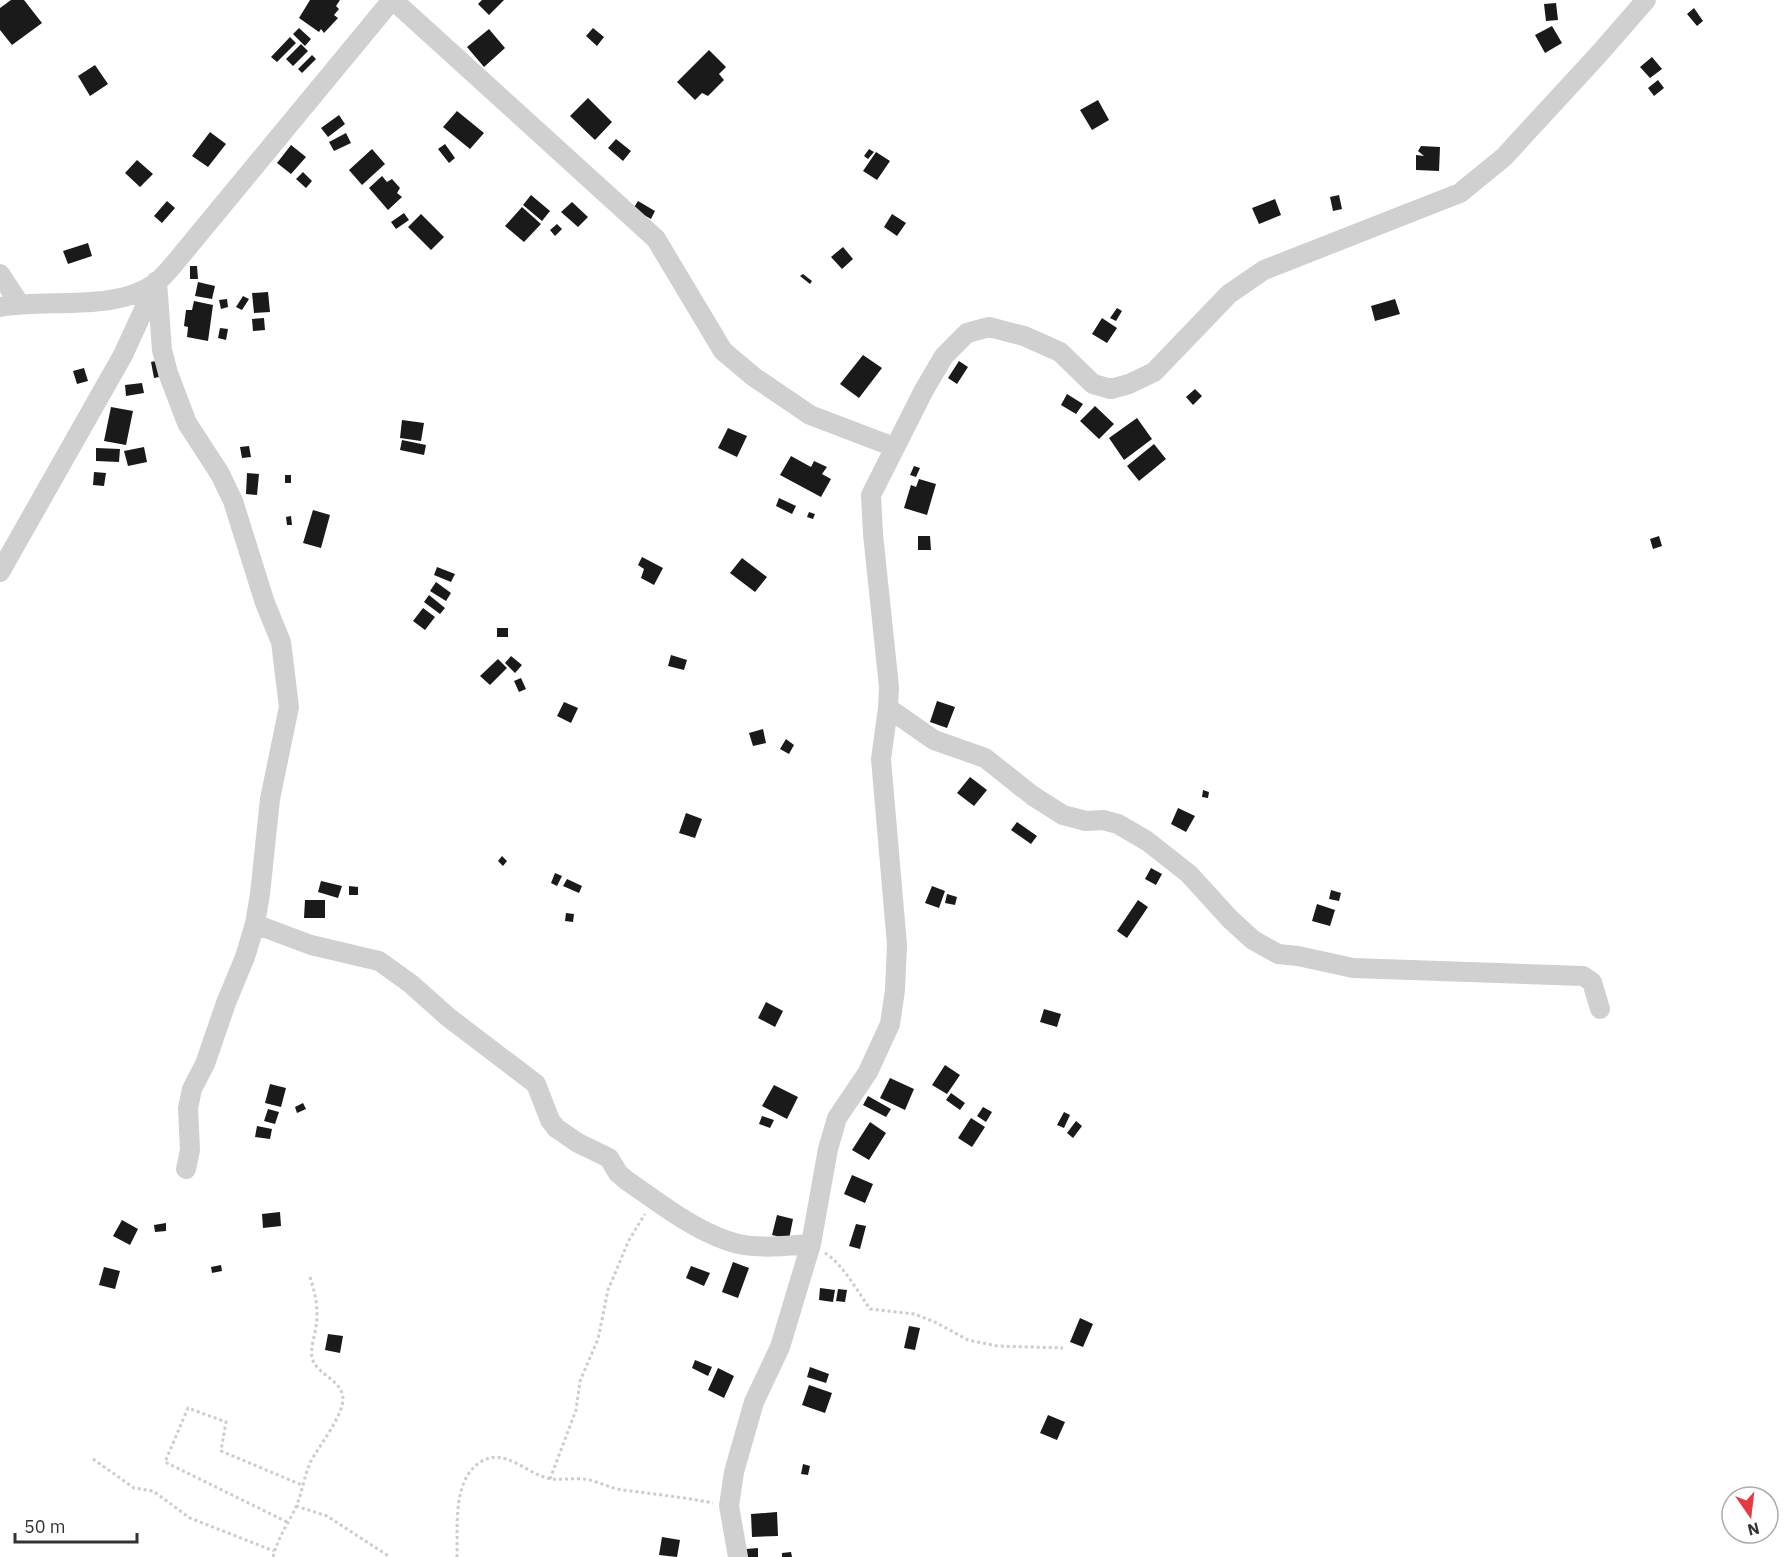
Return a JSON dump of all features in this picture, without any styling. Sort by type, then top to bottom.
[{"type":"street","points":[[0,307],[20,303],[95,303],[140,291],[157,281],[174,264],[393,0],[656,239],[723,351],[754,377],[810,415],[894,447]]},
{"type":"street","points":[[738,1557],[729,1506],[734,1472],[754,1402],[780,1347],[811,1244],[828,1149],[837,1118],[868,1072],[890,1024],[895,990],[897,945],[881,759],[889,687],[871,495],[924,390],[944,356],[967,333],[989,327],[1024,336],[1060,352],[1093,384],[1111,389],[1154,372],[1229,294],[1264,270],[1460,193],[1504,157],[1646,0]]},
{"type":"street","points":[[0,273],[20,303]]},
{"type":"street","points":[[0,572],[123,355],[157,281]]},
{"type":"street","points":[[157,281],[162,350],[168,373],[187,423],[220,474],[233,501],[265,603],[281,642],[289,707],[270,799],[255,924],[205,1064],[192,1089],[188,1108],[190,1150],[186,1169]]},
{"type":"street","points":[[888,708],[934,740],[985,758],[1063,815],[1086,821],[1103,820],[1118,824],[1147,841],[1189,874],[1230,919],[1253,940],[1278,954],[1353,968],[1583,976],[1592,982],[1600,1009]]},
{"type":"street","points":[[255,924],[311,945],[379,961],[536,1084],[550,1120],[556,1128],[578,1143],[609,1158],[618,1173],[626,1180],[702,1230],[730,1242],[763,1247],[811,1244]]},
{"type":"path","points":[[550,1479],[576,1410],[580,1381],[598,1339],[608,1290],[629,1239],[654,1199]]},
{"type":"path","points":[[811,1244],[830,1256],[870,1309],[914,1314],[935,1322],[968,1340],[997,1346],[1063,1347]]},
{"type":"path","points":[[273,1557],[278,1537],[296,1506],[311,1461],[342,1405],[343,1396],[337,1385],[320,1370],[312,1359],[312,1346],[317,1324],[315,1293],[310,1277]]},
{"type":"path","points":[[287,1522],[165,1462],[188,1408],[226,1422],[221,1451],[302,1485]]},
{"type":"path","points":[[457,1557],[458,1497],[477,1464],[486,1459],[501,1456],[550,1479],[585,1479],[620,1490],[670,1495],[729,1506]]},
{"type":"path","points":[[93,1460],[134,1488],[153,1491],[190,1518],[220,1532],[274,1551]]},
{"type":"path","points":[[296,1506],[327,1516],[390,1557]]},
{"type":"building","points":[[11,0],[24,0],[42,23],[12,45],[0,30],[0,8]]},
{"type":"building","points":[[310,0],[340,0],[336,6],[339,9],[334,15],[338,18],[324,33],[321,29],[319,32],[299,18]]},
{"type":"building","points":[[482,0],[504,0],[489,15],[478,4]]},
{"type":"building","points":[[1556,3],[1558,20],[1546,21],[1544,4]]},
{"type":"building","points":[[1694,8],[1703,21],[1697,26],[1687,14]]},
{"type":"building","points":[[1552,26],[1562,43],[1545,53],[1535,35]]},
{"type":"building","points":[[299,28],[311,39],[305,46],[293,34]]},
{"type":"building","points":[[593,28],[604,37],[597,46],[586,36]]},
{"type":"building","points":[[489,29],[505,48],[484,67],[467,47]]},
{"type":"building","points":[[290,37],[296,43],[277,62],[271,57]]},
{"type":"building","points":[[301,44],[308,51],[293,66],[286,59]]},
{"type":"building","points":[[709,50],[726,67],[719,74],[724,80],[708,96],[702,93],[695,100],[677,82]]},
{"type":"building","points":[[312,55],[316,59],[302,73],[298,69]]},
{"type":"building","points":[[1652,57],[1662,69],[1650,78],[1640,67]]},
{"type":"building","points":[[95,65],[108,84],[90,96],[78,76]]},
{"type":"building","points":[[1658,80],[1664,88],[1654,96],[1648,88]]},
{"type":"building","points":[[588,98],[612,122],[595,140],[570,116]]},
{"type":"building","points":[[1098,100],[1109,120],[1092,130],[1080,110]]},
{"type":"building","points":[[457,111],[484,133],[470,149],[443,127]]},
{"type":"building","points":[[339,115],[345,124],[328,137],[321,128]]},
{"type":"building","points":[[210,132],[226,144],[208,167],[192,156]]},
{"type":"building","points":[[346,133],[351,143],[334,151],[329,142]]},
{"type":"building","points":[[616,139],[631,151],[623,161],[608,148]]},
{"type":"building","points":[[445,144],[455,158],[449,163],[438,149]]},
{"type":"building","points":[[291,145],[306,157],[291,174],[277,163]]},
{"type":"building","points":[[1421,146],[1440,147],[1439,171],[1416,170],[1416,155],[1424,156],[1418,151]]},
{"type":"building","points":[[372,149],[385,164],[362,185],[349,170]]},
{"type":"building","points":[[869,149],[874,152],[868,159],[864,156]]},
{"type":"building","points":[[876,152],[890,161],[877,180],[863,171]]},
{"type":"building","points":[[137,160],[153,174],[140,187],[125,173]]},
{"type":"building","points":[[303,172],[312,181],[306,188],[296,179]]},
{"type":"building","points":[[382,176],[387,182],[392,179],[400,188],[397,193],[402,197],[388,210],[369,188]]},
{"type":"building","points":[[531,195],[550,211],[542,221],[523,205]]},
{"type":"building","points":[[1339,195],[1342,209],[1333,211],[1330,197]]},
{"type":"building","points":[[1275,199],[1281,215],[1259,224],[1252,208]]},
{"type":"building","points":[[167,201],[175,208],[162,223],[154,216]]},
{"type":"building","points":[[638,201],[655,211],[651,219],[633,209]]},
{"type":"building","points":[[572,202],[588,217],[578,227],[561,212]]},
{"type":"building","points":[[522,207],[541,224],[524,242],[505,226]]},
{"type":"building","points":[[404,213],[409,220],[396,229],[391,222]]},
{"type":"building","points":[[421,214],[444,237],[431,250],[408,227]]},
{"type":"building","points":[[892,214],[906,223],[897,236],[884,227]]},
{"type":"building","points":[[557,224],[562,229],[555,236],[550,230]]},
{"type":"building","points":[[88,243],[92,256],[68,264],[63,251]]},
{"type":"building","points":[[843,247],[853,259],[842,269],[831,257]]},
{"type":"building","points":[[190,266],[197,266],[198,279],[190,279]]},
{"type":"building","points":[[803,274],[812,281],[810,284],[800,276]]},
{"type":"building","points":[[198,282],[215,286],[212,299],[195,296]]},
{"type":"building","points":[[268,292],[270,312],[254,313],[252,293]]},
{"type":"building","points":[[243,296],[249,299],[242,310],[236,307]]},
{"type":"building","points":[[227,299],[228,307],[221,309],[219,300]]},
{"type":"building","points":[[1395,299],[1400,314],[1375,321],[1371,306]]},
{"type":"building","points":[[194,301],[213,305],[208,341],[187,337],[188,327],[184,326],[186,310],[192,310]]},
{"type":"building","points":[[1117,308],[1122,311],[1116,321],[1110,318]]},
{"type":"building","points":[[264,318],[265,330],[253,331],[252,319]]},
{"type":"building","points":[[1102,318],[1117,328],[1107,343],[1092,334]]},
{"type":"building","points":[[220,328],[228,329],[226,340],[218,338]]},
{"type":"building","points":[[863,355],[882,368],[859,398],[840,384]]},
{"type":"building","points":[[156,361],[159,377],[154,378],[151,362]]},
{"type":"building","points":[[959,361],[968,367],[957,384],[948,378]]},
{"type":"building","points":[[84,368],[88,381],[77,384],[73,371]]},
{"type":"building","points":[[142,383],[144,393],[126,396],[125,385]]},
{"type":"building","points":[[1195,389],[1202,396],[1193,405],[1186,397]]},
{"type":"building","points":[[1067,394],[1083,404],[1076,414],[1061,405]]},
{"type":"building","points":[[1095,406],[1114,424],[1099,439],[1080,421]]},
{"type":"building","points":[[111,407],[133,411],[126,445],[104,441]]},
{"type":"building","points":[[1137,418],[1152,439],[1124,460],[1109,438]]},
{"type":"building","points":[[402,420],[424,423],[421,441],[400,438]]},
{"type":"building","points":[[728,428],[747,436],[737,457],[718,448]]},
{"type":"building","points":[[402,440],[426,445],[424,455],[400,450]]},
{"type":"building","points":[[1154,444],[1166,459],[1139,481],[1127,466]]},
{"type":"building","points":[[249,446],[251,457],[242,458],[240,447]]},
{"type":"building","points":[[144,447],[147,462],[128,466],[124,451]]},
{"type":"building","points":[[96,448],[120,449],[119,462],[96,461]]},
{"type":"building","points":[[791,456],[811,467],[814,461],[827,467],[822,474],[831,479],[821,497],[780,475]]},
{"type":"building","points":[[914,466],[920,468],[916,477],[910,475]]},
{"type":"building","points":[[94,472],[106,473],[104,486],[93,485]]},
{"type":"building","points":[[247,473],[259,474],[257,495],[246,494]]},
{"type":"building","points":[[285,475],[291,475],[291,483],[285,483]]},
{"type":"building","points":[[919,479],[936,484],[927,515],[904,508],[911,485],[916,487]]},
{"type":"building","points":[[779,498],[796,506],[792,514],[776,506]]},
{"type":"building","points":[[313,510],[330,515],[321,548],[303,543]]},
{"type":"building","points":[[809,512],[815,514],[813,519],[807,517]]},
{"type":"building","points":[[291,516],[292,525],[287,525],[286,517]]},
{"type":"building","points":[[918,536],[930,536],[931,550],[918,550]]},
{"type":"building","points":[[1659,536],[1662,546],[1653,549],[1650,539]]},
{"type":"building","points":[[642,557],[663,568],[654,585],[641,578],[644,569],[638,565]]},
{"type":"building","points":[[742,558],[767,577],[755,592],[730,573]]},
{"type":"building","points":[[437,567],[455,574],[451,582],[434,575]]},
{"type":"building","points":[[436,582],[451,593],[446,601],[430,591]]},
{"type":"building","points":[[429,595],[445,608],[440,614],[424,602]]},
{"type":"building","points":[[423,608],[435,617],[425,630],[413,621]]},
{"type":"building","points":[[497,628],[508,628],[508,637],[497,637]]},
{"type":"building","points":[[671,655],[687,660],[684,670],[668,666]]},
{"type":"building","points":[[511,656],[522,665],[515,673],[505,663]]},
{"type":"building","points":[[498,659],[507,668],[490,685],[480,676]]},
{"type":"building","points":[[521,678],[526,689],[519,692],[514,681]]},
{"type":"building","points":[[937,701],[955,707],[947,728],[930,722]]},
{"type":"building","points":[[564,702],[578,708],[571,723],[557,716]]},
{"type":"building","points":[[763,729],[766,743],[753,746],[749,733]]},
{"type":"building","points":[[786,739],[794,745],[789,754],[780,749]]},
{"type":"building","points":[[970,777],[987,790],[974,806],[957,793]]},
{"type":"building","points":[[1203,790],[1209,792],[1208,798],[1202,797]]},
{"type":"building","points":[[1178,808],[1195,816],[1186,832],[1171,824]]},
{"type":"building","points":[[686,813],[702,819],[695,838],[679,833]]},
{"type":"building","points":[[1017,822],[1037,836],[1031,844],[1011,830]]},
{"type":"building","points":[[502,856],[507,861],[503,866],[498,861]]},
{"type":"building","points":[[1151,868],[1162,874],[1156,885],[1145,879]]},
{"type":"building","points":[[555,873],[562,876],[557,886],[551,883]]},
{"type":"building","points":[[567,879],[582,886],[579,893],[563,886]]},
{"type":"building","points":[[321,881],[342,886],[338,898],[318,892]]},
{"type":"building","points":[[349,886],[358,887],[358,895],[349,895]]},
{"type":"building","points":[[932,886],[945,891],[939,908],[925,903]]},
{"type":"building","points":[[1331,890],[1341,893],[1339,901],[1329,899]]},
{"type":"building","points":[[947,894],[957,897],[955,905],[945,903]]},
{"type":"building","points":[[305,900],[325,900],[325,918],[304,918]]},
{"type":"building","points":[[1138,900],[1148,907],[1127,938],[1117,931]]},
{"type":"building","points":[[1317,904],[1335,910],[1330,926],[1312,921]]},
{"type":"building","points":[[566,913],[574,914],[573,922],[565,921]]},
{"type":"building","points":[[766,1002],[783,1011],[775,1027],[758,1018]]},
{"type":"building","points":[[1044,1009],[1061,1014],[1057,1027],[1040,1022]]},
{"type":"building","points":[[945,1065],[960,1075],[947,1094],[932,1085]]},
{"type":"building","points":[[890,1078],[914,1089],[905,1110],[880,1098]]},
{"type":"building","points":[[270,1084],[286,1088],[281,1107],[265,1103]]},
{"type":"building","points":[[774,1085],[798,1097],[787,1119],[762,1106]]},
{"type":"building","points":[[951,1093],[965,1103],[960,1110],[946,1100]]},
{"type":"building","points":[[868,1096],[891,1109],[886,1117],[863,1105]]},
{"type":"building","points":[[303,1103],[306,1109],[297,1113],[295,1107]]},
{"type":"building","points":[[983,1107],[992,1112],[986,1122],[977,1116]]},
{"type":"building","points":[[268,1109],[279,1112],[275,1124],[264,1121]]},
{"type":"building","points":[[1064,1112],[1070,1115],[1064,1128],[1057,1125]]},
{"type":"building","points":[[762,1116],[774,1120],[770,1128],[759,1124]]},
{"type":"building","points":[[971,1118],[985,1127],[972,1147],[958,1138]]},
{"type":"building","points":[[1076,1121],[1082,1126],[1073,1138],[1067,1133]]},
{"type":"building","points":[[870,1122],[886,1133],[869,1160],[852,1150]]},
{"type":"building","points":[[257,1126],[272,1129],[270,1139],[255,1137]]},
{"type":"building","points":[[852,1175],[873,1184],[865,1203],[844,1194]]},
{"type":"building","points":[[280,1212],[281,1226],[263,1228],[262,1214]]},
{"type":"building","points":[[777,1215],[793,1219],[789,1239],[772,1235]]},
{"type":"building","points":[[122,1220],[138,1229],[130,1245],[113,1236]]},
{"type":"building","points":[[166,1223],[166,1231],[155,1232],[154,1225]]},
{"type":"building","points":[[856,1224],[866,1226],[860,1249],[849,1246]]},
{"type":"building","points":[[733,1262],[749,1268],[738,1298],[722,1292]]},
{"type":"building","points":[[221,1265],[222,1271],[212,1273],[211,1267]]},
{"type":"building","points":[[691,1266],[710,1273],[704,1286],[686,1278]]},
{"type":"building","points":[[104,1267],[120,1271],[115,1289],[99,1285]]},
{"type":"building","points":[[820,1288],[835,1290],[833,1302],[819,1300]]},
{"type":"building","points":[[838,1289],[847,1290],[845,1302],[836,1301]]},
{"type":"building","points":[[1080,1318],[1093,1324],[1083,1347],[1070,1342]]},
{"type":"building","points":[[909,1326],[920,1328],[915,1350],[904,1348]]},
{"type":"building","points":[[328,1334],[343,1336],[340,1353],[325,1350]]},
{"type":"building","points":[[695,1360],[712,1367],[708,1376],[692,1368]]},
{"type":"building","points":[[810,1367],[829,1374],[826,1383],[807,1377]]},
{"type":"building","points":[[718,1368],[734,1376],[724,1398],[708,1390]]},
{"type":"building","points":[[809,1385],[832,1393],[825,1413],[802,1405]]},
{"type":"building","points":[[1048,1415],[1065,1422],[1057,1440],[1040,1433]]},
{"type":"building","points":[[803,1464],[810,1466],[808,1475],[801,1474]]},
{"type":"building","points":[[777,1512],[778,1536],[752,1537],[751,1514]]},
{"type":"building","points":[[662,1537],[680,1540],[677,1557],[659,1555]]},
{"type":"building","points":[[758,1548],[758,1557],[747,1557],[746,1549]]},
{"type":"building","points":[[791,1552],[792,1557],[782,1557],[782,1553]]}]
